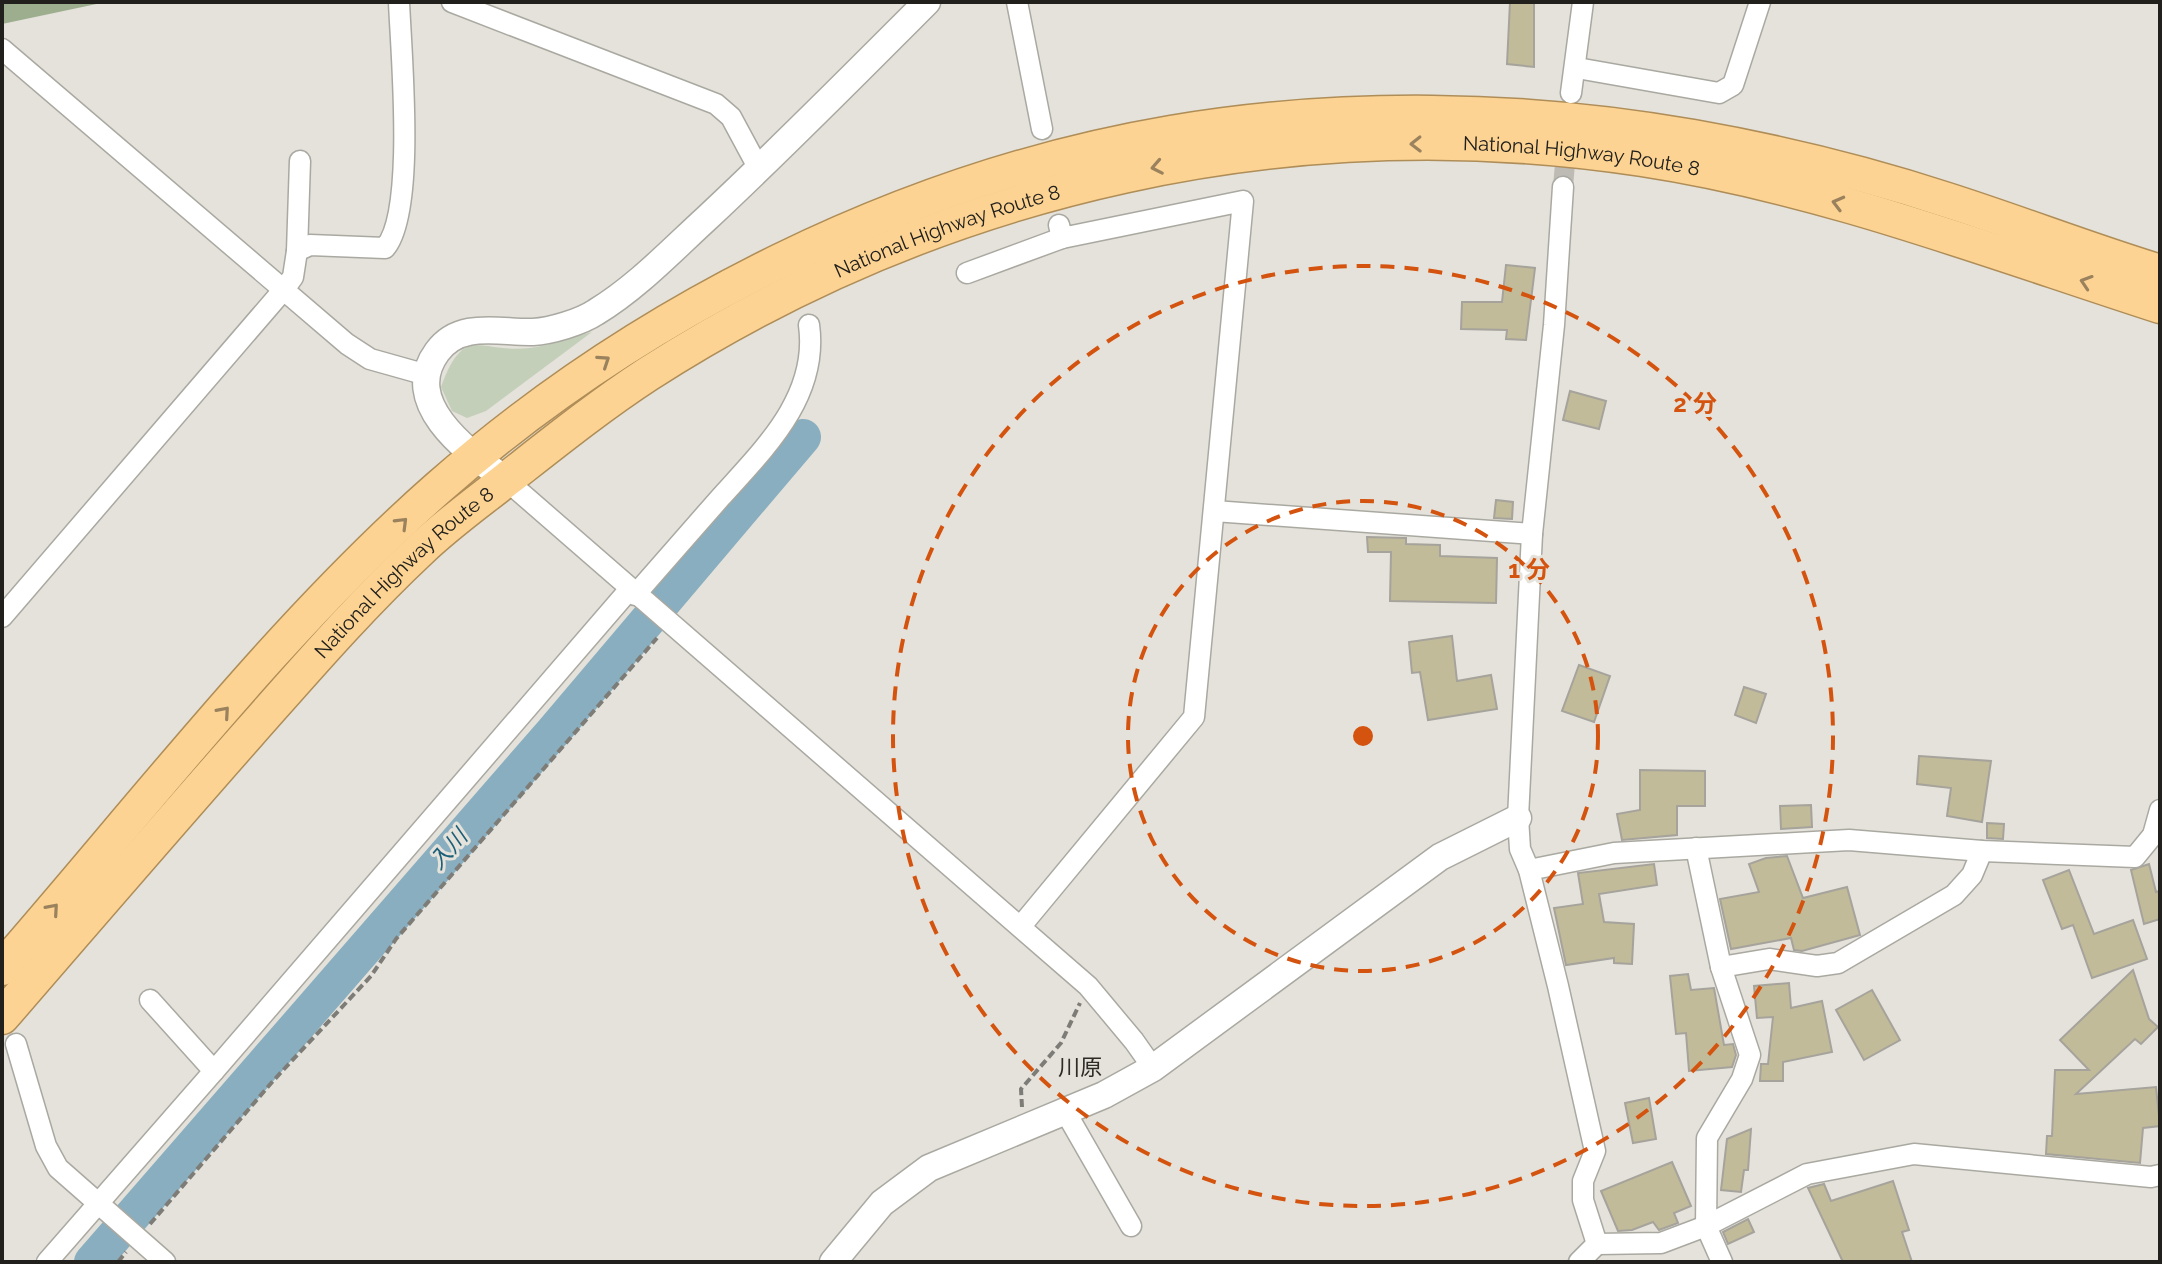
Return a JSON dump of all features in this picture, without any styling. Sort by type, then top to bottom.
[{"type":"highway","name":"National Highway Route 8","points":[[2,968],[310,615],[431,494],[474,456],[546,400],[623,348],[740,281],[806,249],[991,178],[1166,133],[1251,121],[1511,115],[1696,137],[1854,173],[1945,199],[2160,272]]},
{"type":"highway","name":"National Highway Route 8","points":[[9,1030],[340,631],[422,547],[566,431],[649,373],[755,312],[887,248],[1006,206],[1111,176],[1236,153],[1447,143],[1644,160],[1744,179],[1851,206],[2160,306]]},
{"type":"street","points":[[297,251],[310,245],[385,248],[395,236],[404,153],[399,2]]},
{"type":"street","points":[[452,2],[716,104],[731,117],[759,169]]},
{"type":"street","points":[[927,2],[759,169],[635,285],[593,314],[535,332],[468,331],[451,338],[436,352],[427,375],[428,401],[454,439],[506,480],[1088,986],[1153,1068]]},
{"type":"street","points":[[1017,2],[1042,129]]},
{"type":"street","points":[[1571,93],[1577,68],[1583,2]]},
{"type":"street","points":[[1577,68],[1719,93],[1733,85],[1760,2]]},
{"type":"street","points":[[2,49],[130,162],[285,288],[347,344],[370,359],[427,375]]},
{"type":"street","points":[[2,617],[293,277],[297,251],[300,161]]},
{"type":"street","points":[[1563,187],[1554,325],[1532,534],[1518,818],[1520,849],[1529,870],[1595,1151],[1583,1181],[1583,1200],[1597,1244]]},
{"type":"street","points":[[967,273],[1060,231],[1243,201],[1194,717],[1021,926]]},
{"type":"street","points":[[47,1262],[632,592],[757,460],[787,421],[803,383],[812,346],[809,325]]},
{"type":"street","points":[[1214,511],[1532,534]]},
{"type":"street","points":[[1529,870],[1614,853],[1849,840],[1982,851],[2135,857],[2153,835],[2160,810]]},
{"type":"street","points":[[833,1262],[882,1203],[929,1168],[1065,1111],[1153,1068],[1440,857],[1518,818]]},
{"type":"street","points":[[1696,848],[1721,967],[1750,1055],[1742,1079],[1707,1138],[1706,1226],[1722,1262]]},
{"type":"street","points":[[1721,967],[1769,959],[1817,966],[1838,963],[1954,895],[1972,875],[1982,851]]},
{"type":"street","points":[[150,1000],[214,1071]]},
{"type":"street","points":[[9,1030],[46,1146],[58,1168],[165,1262]]},
{"type":"street","points":[[1065,1111],[1131,1226]]},
{"type":"street","points":[[1579,1262],[1597,1244],[1661,1243],[1706,1226],[1807,1174],[1891,1156],[1929,1155],[2151,1177],[2160,1175]]},
{"type":"path","points":[[118,1262],[273,1081],[371,976],[396,939],[669,624]]},
{"type":"path","points":[[1022,1130],[1021,1089],[1061,1043],[1088,986]]},
{"type":"green space","points":[[2,2],[106,2],[2,24]]},
{"type":"green space","points":[[592,332],[486,411],[467,418],[452,411],[441,387],[458,354],[466,348],[475,345],[530,348]]},
{"type":"building","points":[[1510,2],[1534,2],[1534,67],[1507,64]]},
{"type":"building","points":[[1506,265],[1535,268],[1526,340],[1506,339],[1507,330],[1461,329],[1462,302],[1502,302]]},
{"type":"building","points":[[1570,391],[1606,401],[1599,429],[1563,420]]},
{"type":"building","points":[[1496,500],[1513,502],[1512,519],[1494,518]]},
{"type":"building","points":[[1367,537],[1406,538],[1406,544],[1440,545],[1440,556],[1497,558],[1496,603],[1390,601],[1391,552],[1368,552]]},
{"type":"building","points":[[1452,636],[1457,681],[1491,675],[1497,709],[1428,720],[1420,672],[1412,673],[1409,642]]},
{"type":"building","points":[[1579,665],[1610,676],[1594,722],[1562,711]]},
{"type":"building","points":[[1744,687],[1766,694],[1756,723],[1735,715]]},
{"type":"building","points":[[1919,756],[1991,761],[1982,822],[1947,816],[1951,788],[1917,784]]},
{"type":"building","points":[[1640,770],[1705,771],[1705,806],[1677,806],[1677,835],[1622,840],[1617,814],[1640,810]]},
{"type":"building","points":[[1811,805],[1812,827],[1781,829],[1780,806]]},
{"type":"building","points":[[1987,823],[2004,824],[2003,839],[1987,838]]},
{"type":"building","points":[[1787,856],[1803,898],[1847,887],[1860,935],[1802,951],[1794,950],[1791,938],[1731,949],[1720,899],[1759,892],[1749,864]]},
{"type":"building","points":[[1654,864],[1657,885],[1599,894],[1604,922],[1634,924],[1632,964],[1614,963],[1614,958],[1566,965],[1554,908],[1583,904],[1578,873]]},
{"type":"building","points":[[2149,864],[2156,892],[2160,891],[2160,919],[2144,924],[2131,870]]},
{"type":"building","points":[[2069,870],[2094,934],[2133,920],[2147,959],[2092,978],[2073,925],[2062,929],[2043,880]]},
{"type":"building","points":[[2133,970],[2149,1019],[2158,1027],[2141,1044],[2135,1039],[2076,1094],[2156,1087],[2160,1126],[2143,1128],[2140,1163],[2046,1154],[2047,1136],[2052,1136],[2055,1070],[2089,1070],[2060,1040]]},
{"type":"building","points":[[1688,974],[1691,990],[1714,988],[1724,1045],[1733,1044],[1736,1055],[1732,1067],[1689,1071],[1686,1033],[1676,1034],[1670,976]]},
{"type":"building","points":[[1789,983],[1791,1008],[1822,1001],[1832,1052],[1783,1062],[1783,1081],[1760,1081],[1761,1064],[1768,1064],[1773,1017],[1757,1018],[1754,986]]},
{"type":"building","points":[[1872,990],[1900,1040],[1864,1060],[1836,1010]]},
{"type":"building","points":[[1649,1098],[1656,1139],[1633,1143],[1625,1103]]},
{"type":"building","points":[[1751,1129],[1748,1170],[1744,1170],[1741,1192],[1721,1190],[1727,1139]]},
{"type":"building","points":[[1672,1162],[1691,1206],[1674,1213],[1678,1223],[1659,1230],[1653,1222],[1632,1230],[1618,1231],[1601,1191]]},
{"type":"building","points":[[1893,1181],[1909,1230],[1902,1232],[1912,1262],[1843,1262],[1808,1188],[1824,1184],[1831,1201]]},
{"type":"building","points":[[1748,1219],[1754,1232],[1728,1244],[1723,1232]]},
{"type":"waterway","name":"入川","points":[[92,1262],[553,732],[803,437]]},
{"type":"tunnel","points":[[1563,187],[1571,93]]},
{"type":"district","name":"川原","points":[[1080,1067]]}]
